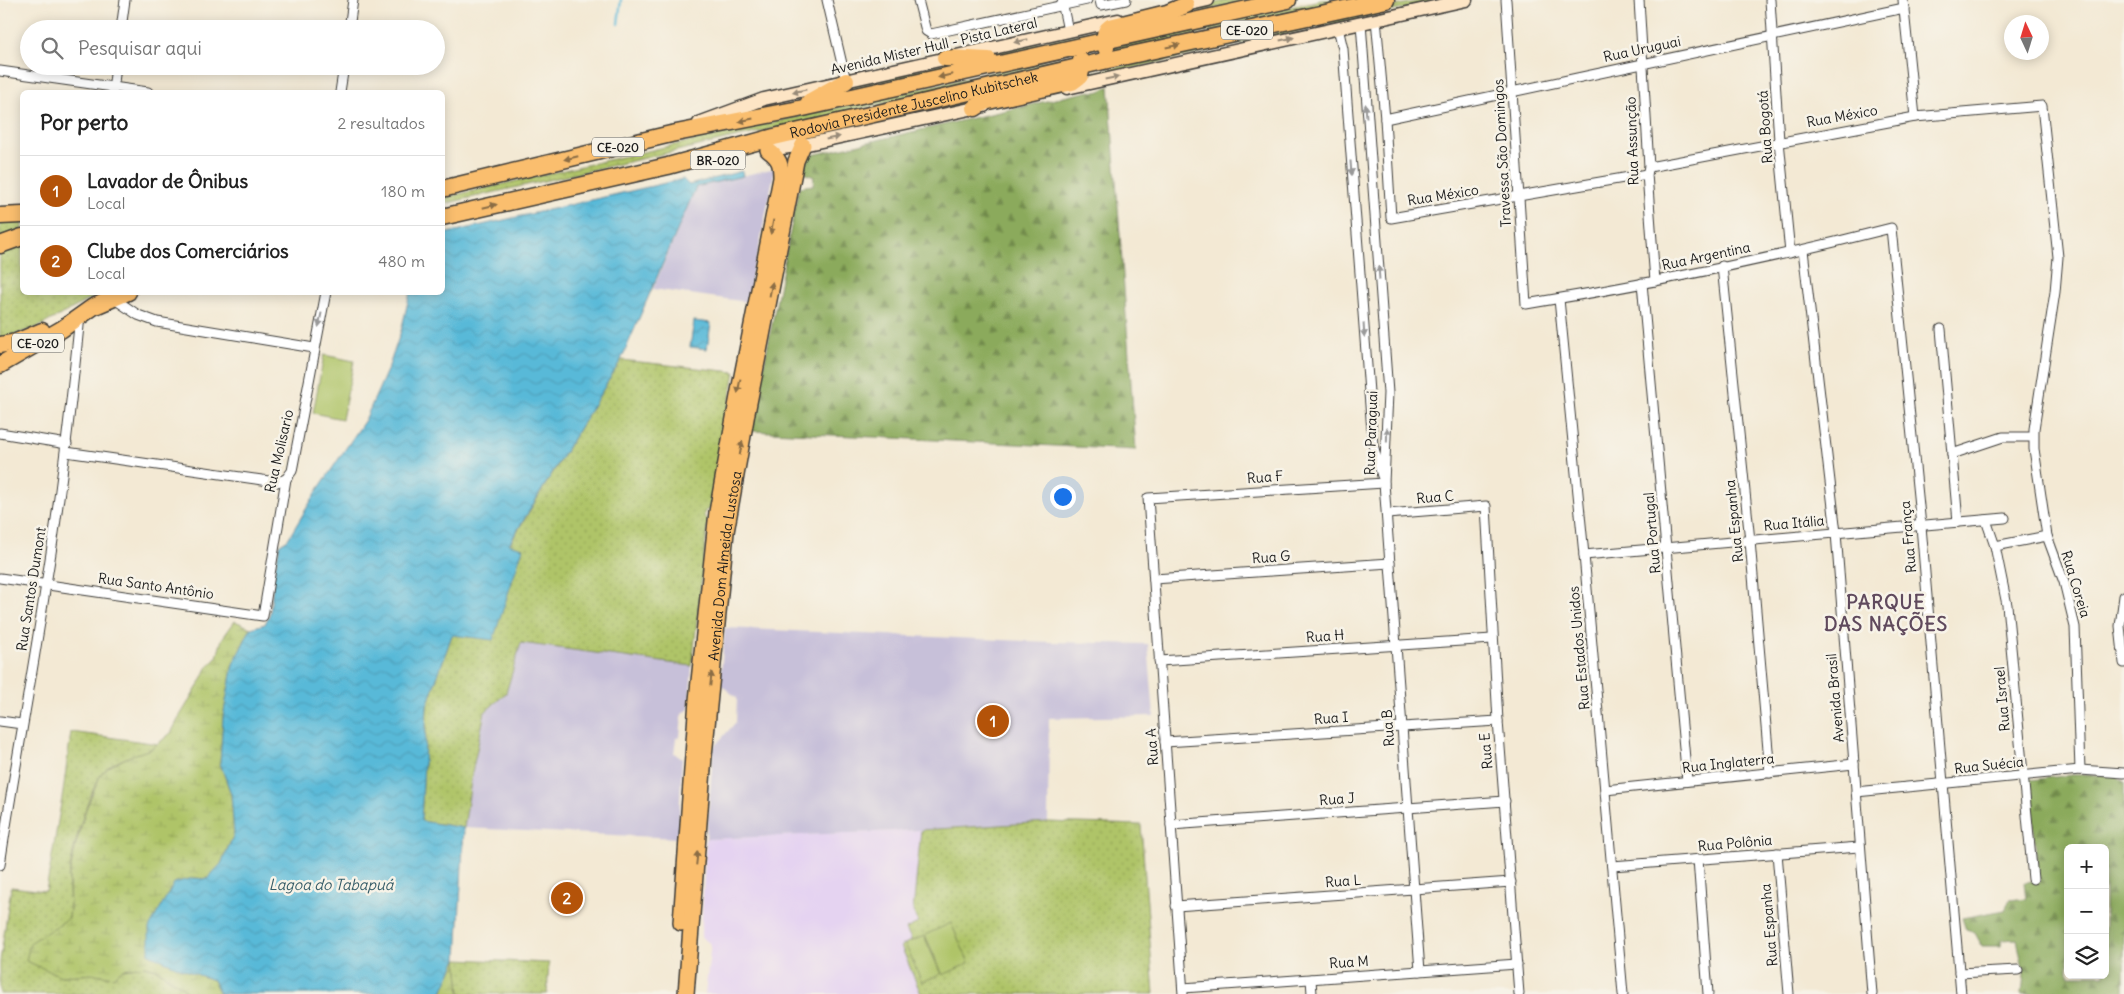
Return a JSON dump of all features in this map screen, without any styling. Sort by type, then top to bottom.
[{"type":"highway","name":"Rodovia Presidente Juscelino Kubitschek","points":[[445,187],[671,134],[794,110],[1288,0]]},
{"type":"highway","name":"Rodovia Presidente Juscelino Kubitschek","points":[[445,216],[668,166],[774,137],[1108,60],[1386,0]]},
{"type":"highway","points":[[1108,60],[1104,40],[1106,31],[1110,27],[1168,12],[1186,5]]},
{"type":"highway","points":[[975,108],[984,102],[1072,82],[1080,76],[1082,66],[1078,46]]},
{"type":"highway","points":[[945,58],[1011,61]]},
{"type":"highway","points":[[794,110],[846,81]]},
{"type":"highway","name":"BR-020","points":[[668,166],[691,165],[768,150]]},
{"type":"highway","points":[[0,216],[20,215]]},
{"type":"highway","points":[[0,245],[20,238]]},
{"type":"highway","name":"CE-020","points":[[0,365],[62,329],[77,318],[120,296]]},
{"type":"highway","points":[[0,345],[16,342],[64,320],[77,318]]},
{"type":"main road","name":"Avenida Mister Hull - Pista Lateral","points":[[671,134],[764,99],[1208,0]]},
{"type":"main road","name":"BR-020","points":[[768,150],[803,145],[1466,0]]},
{"type":"main road","name":"Avenida Dom Almeida Lustosa","points":[[686,994],[699,755],[717,512],[787,179],[803,145]]},
{"type":"main road","name":"Avenida Dom Almeida Lustosa","points":[[768,150],[777,157],[787,179]]},
{"type":"main road","name":"Avenida Dom Almeida Lustosa","points":[[676,994],[699,755]]},
{"type":"street","points":[[122,20],[125,0]]},
{"type":"street","points":[[350,20],[353,0]]},
{"type":"street","points":[[827,0],[846,81]]},
{"type":"street","points":[[918,0],[926,31],[933,34],[1062,3],[1087,0]]},
{"type":"street","points":[[1100,0],[1101,5],[1126,0]]},
{"type":"street","name":"Travessa São Domingos","points":[[1506,0],[1526,304]]},
{"type":"street","name":"Rua Assunção","points":[[1639,0],[1655,281]]},
{"type":"street","name":"Rua Bogotá","points":[[1770,0],[1779,142],[1790,253]]},
{"type":"street","points":[[1062,3],[1068,31]]},
{"type":"street","points":[[1904,4],[1915,117]]},
{"type":"street","name":"Rua Uruguai","points":[[1385,119],[1773,36],[1904,4]]},
{"type":"street","points":[[1376,19],[1385,119]]},
{"type":"street","name":"Rua Paraguai","points":[[1361,23],[1388,393],[1384,483]]},
{"type":"street","name":"Rua Paraguai","points":[[1338,28],[1343,49],[1373,445],[1384,483]]},
{"type":"street","points":[[0,71],[20,74]]},
{"type":"street","points":[[24,75],[113,90],[115,75]]},
{"type":"street","points":[[340,90],[343,75]]},
{"type":"street","name":"Rua México","points":[[1385,119],[1391,218],[1518,197],[1779,142],[1915,117],[2042,106]]},
{"type":"street","name":"Rua Coreia","points":[[2042,106],[2058,257],[2056,292],[2042,368],[2033,437],[2047,536],[2064,582],[2075,627],[2080,770]]},
{"type":"street","name":"Rua Argentina","points":[[1526,304],[1655,281],[1790,253],[1891,228]]},
{"type":"street","name":"Rua França","points":[[1891,228],[1921,526],[1961,994]]},
{"type":"street","name":"Avenida Brasil","points":[[1803,250],[1836,533],[1859,847],[1872,994]]},
{"type":"street","name":"Rua Espanha","points":[[1722,266],[1750,541],[1770,773]]},
{"type":"street","name":"Rua Portugal","points":[[1642,283],[1687,781]]},
{"type":"street","name":"Rua Molisario","points":[[263,616],[286,479],[292,471],[325,295]]},
{"type":"street","points":[[120,296],[138,315],[157,322],[314,348]]},
{"type":"street","name":"Rua Estados Unidos","points":[[1559,299],[1623,994]]},
{"type":"street","name":"Rua Santos Dumont","points":[[0,865],[46,584],[66,448],[77,318]]},
{"type":"street","points":[[1940,329],[1958,522]]},
{"type":"street","points":[[0,433],[66,448],[269,481],[277,482],[286,479]]},
{"type":"street","points":[[1952,454],[2003,437],[2033,437]]},
{"type":"street","name":"Rua F","points":[[1148,498],[1384,483]]},
{"type":"street","name":"Rua B","points":[[1384,483],[1420,971]]},
{"type":"street","name":"Rua A","points":[[1148,498],[1183,991]]},
{"type":"street","name":"Rua C","points":[[1387,514],[1486,506]]},
{"type":"street","name":"Rua E","points":[[1486,506],[1492,639],[1519,994]]},
{"type":"street","name":"Rua Itália","points":[[1584,555],[2005,518]]},
{"type":"street","name":"Rua Israel","points":[[1986,520],[1995,546],[2007,605],[2033,879]]},
{"type":"street","points":[[1995,546],[2047,536]]},
{"type":"street","name":"Rua G","points":[[1154,579],[1390,563]]},
{"type":"street","name":"Rua Santo Antônio","points":[[0,578],[263,616]]},
{"type":"street","points":[[2124,596],[2120,626],[2124,663]]},
{"type":"street","name":"Rua H","points":[[1159,661],[1492,639]]},
{"type":"street","points":[[0,721],[22,724]]},
{"type":"street","name":"Rua I","points":[[1165,742],[1498,721]]},
{"type":"street","name":"Rua Inglaterra","points":[[1605,790],[1854,764]]},
{"type":"street","name":"Rua Suécia","points":[[1856,792],[2080,770],[2124,773]]},
{"type":"street","name":"Rua J","points":[[1171,825],[1504,801]]},
{"type":"street","name":"Rua Polônia","points":[[1612,866],[1859,847]]},
{"type":"street","name":"Rua Espanha","points":[[1777,853],[1789,994]]},
{"type":"street","points":[[1698,860],[1708,994]]},
{"type":"street","name":"Rua L","points":[[1176,906],[1511,882]]},
{"type":"street","name":"Rua M","points":[[1183,991],[1311,979],[1517,964]]},
{"type":"street","points":[[1959,973],[2018,970]]},
{"type":"street","points":[[1311,979],[1312,994]]},
{"type":"shaded area","points":[[775,168],[756,262],[753,268],[748,302],[653,289],[696,187]]},
{"type":"shaded area","points":[[725,628],[1050,642],[1148,644],[1154,716],[1049,718],[1048,822],[921,830],[706,839],[714,747],[736,722],[737,698],[720,684]]},
{"type":"shaded area","points":[[521,643],[692,666],[689,709],[682,714],[680,737],[676,738],[674,753],[682,759],[678,838],[464,828],[473,768],[485,712],[506,693]]},
{"type":"shaded area","points":[[1048,822],[1141,825],[1154,994],[705,994],[711,944],[701,937],[706,839],[921,830]]},
{"type":"green space","points":[[1229,0],[1252,0],[1115,30],[1180,10]]},
{"type":"green space","points":[[1322,0],[1354,0],[1114,52],[1112,46]]},
{"type":"green space","points":[[1423,0],[1444,0],[1090,77],[1091,73]]},
{"type":"green space","points":[[1099,28],[1096,34],[992,57],[978,56]]},
{"type":"green space","points":[[1063,56],[1071,56],[1073,59],[1072,61],[445,204],[445,197]]},
{"type":"green space","points":[[949,62],[965,63],[834,93],[839,89]]},
{"type":"green space","points":[[1070,77],[966,102],[959,107],[815,136]]},
{"type":"green space","points":[[1109,86],[1136,450],[751,431],[799,187],[813,185],[814,177],[802,172],[808,156],[1090,91],[1098,92]]},
{"type":"green space","points":[[20,220],[20,231],[0,239],[0,221]]},
{"type":"green space","points":[[20,245],[20,295],[97,295],[38,327],[0,339],[0,252]]},
{"type":"green space","points":[[324,355],[354,361],[342,419],[313,413]]},
{"type":"green space","points":[[621,360],[735,372],[710,509],[705,511],[704,517],[708,520],[692,666],[521,643],[506,693],[485,712],[473,768],[464,828],[421,821],[427,706],[452,635],[523,548],[509,545]]},
{"type":"green space","points":[[235,621],[251,628],[233,664],[223,717],[220,763],[231,794],[234,834],[221,864],[207,879],[193,878],[182,969],[213,980],[220,994],[188,994],[185,989],[157,969],[145,966],[123,969],[114,977],[95,974],[61,976],[26,961],[30,943],[69,918],[69,876],[76,844],[86,809],[101,774],[109,767],[130,756],[151,749],[171,733],[207,668],[217,657],[222,639]]},
{"type":"green space","points":[[71,732],[159,744],[107,768],[94,788],[88,802],[77,835],[71,865],[69,918],[53,930],[61,976],[95,974],[114,977],[123,969],[145,966],[156,969],[185,989],[188,994],[0,994],[0,962],[11,887],[46,891]]},
{"type":"green space","points":[[2072,775],[2116,775],[2124,782],[2124,994],[2022,994],[2024,974],[2017,939],[2002,940],[2001,946],[1982,946],[1975,933],[1966,930],[1962,918],[2005,910],[2010,900],[2026,898],[2024,883],[2038,879],[2030,780]]},
{"type":"green space","points":[[1048,822],[1141,825],[1154,994],[921,994],[901,946],[912,941],[906,929],[918,923],[913,911],[921,830]]},
{"type":"green space","points":[[951,923],[969,963],[943,975],[925,935]]},
{"type":"green space","points":[[924,936],[941,974],[922,982],[905,944]]},
{"type":"green space","points":[[457,959],[549,963],[547,994],[460,994]]},
{"type":"green space","points":[[457,959],[460,994],[441,994]]},
{"type":"water","name":"Lagoa do Tabapuá","points":[[742,171],[743,176],[696,187],[621,360],[509,544],[523,548],[493,640],[452,635],[427,706],[421,821],[464,828],[457,959],[441,994],[220,994],[213,980],[149,954],[149,928],[174,883],[193,878],[207,879],[221,864],[234,834],[231,794],[220,763],[223,717],[233,664],[251,628],[265,624],[270,613],[274,574],[280,544],[288,539],[317,491],[365,420],[389,366],[401,331],[410,295],[445,295],[445,234],[683,179],[689,185]]},
{"type":"water","points":[[694,321],[711,323],[707,349],[690,347]]},
{"type":"waterway","points":[[618,24],[621,0]]},
{"type":"place","name":"Lavador de Ônibus","points":[[993,721]]},
{"type":"place","name":"Clube dos Comerciários","points":[[567,898]]},
{"type":"district","name":"PARQUE DAS NAÇÕES","points":[[1886,613]]}]
